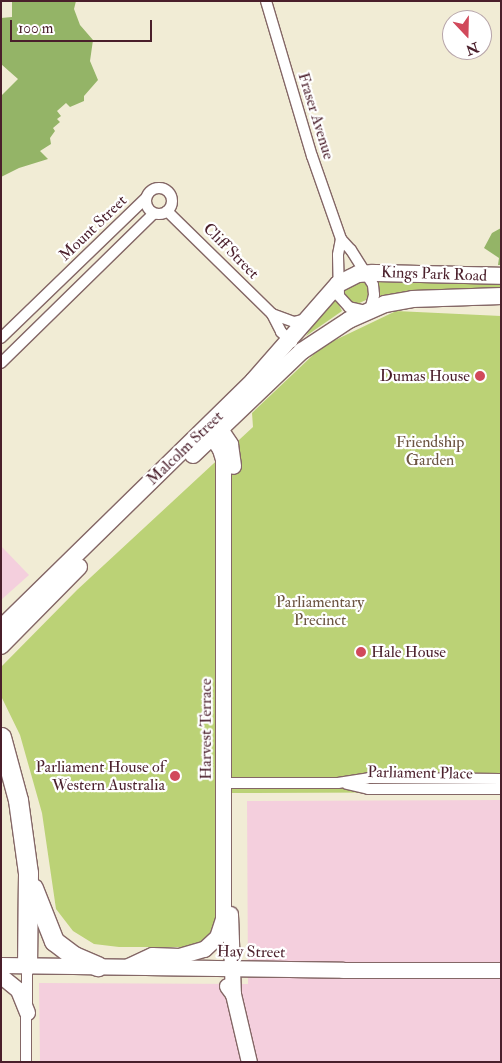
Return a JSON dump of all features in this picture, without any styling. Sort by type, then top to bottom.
[{"type":"highway","points":[[1,737],[18,800],[28,872],[27,965]]},
{"type":"highway","points":[[28,872],[40,910],[54,941],[74,956],[98,966]]},
{"type":"main road","name":"Kings Park Road","points":[[367,273],[501,276]]},
{"type":"main road","name":"Malcolm Street","points":[[296,346],[307,319],[338,284],[348,278],[367,273]]},
{"type":"main road","name":"Kings Park Road","points":[[368,311],[413,298],[501,296]]},
{"type":"main road","name":"Malcolm Street","points":[[1,628],[213,428],[296,346],[368,311]]},
{"type":"main road","name":"Malcolm Street","points":[[1,646],[151,496],[213,428]]},
{"type":"street","name":"Fraser Avenue","points":[[266,1],[312,156],[341,239],[367,273],[374,289],[368,311],[349,307],[341,301],[338,284],[341,239]]},
{"type":"street","points":[[157,187],[168,190],[172,201],[167,211],[154,213],[147,208],[146,198],[152,189],[157,187]]},
{"type":"street","name":"Mount Street","points":[[1,338],[146,198]]},
{"type":"street","name":"Cliff Street","points":[[167,211],[272,314],[281,332],[296,346]]},
{"type":"street","name":"Mount Street","points":[[1,362],[154,213]]},
{"type":"street","name":"Mount Street","points":[[61,279],[73,292]]},
{"type":"street","name":"Cliff Street","points":[[272,314],[294,322],[307,319]]},
{"type":"street","name":"Harvest Terrace","points":[[128,966],[152,955],[178,956],[198,952],[209,946],[220,933],[223,918],[233,458],[230,444],[213,428]]},
{"type":"street","name":"Parliament Place","points":[[227,782],[338,782],[369,778],[501,779]]},
{"type":"street","name":"Harvest Terrace","points":[[227,782],[233,994],[250,1062]]},
{"type":"street","name":"Parliament Place","points":[[338,782],[368,789],[501,789]]},
{"type":"street","points":[[26,1062],[27,965]]},
{"type":"street","name":"Hay Street","points":[[3,971],[27,965],[215,969],[501,970]]},
{"type":"street","name":"Harvest Terrace","points":[[215,969],[233,994]]},
{"type":"street","points":[[3,971],[18,990],[27,1012]]},
{"type":"shaded area","points":[[1,546],[29,575],[1,600]]},
{"type":"shaded area","points":[[501,800],[501,1062],[40,1062],[39,983],[248,984],[247,801]]},
{"type":"green space","points":[[12,1],[76,1],[74,9],[80,25],[93,40],[90,61],[98,80],[84,96],[84,101],[70,107],[66,103],[57,111],[61,116],[57,119],[60,122],[53,128],[55,131],[50,138],[51,144],[40,151],[48,159],[19,168],[1,177],[1,96],[18,79],[1,64],[1,18],[12,17]]},
{"type":"green space","points":[[501,228],[501,265],[498,265],[499,258],[484,248],[492,233]]},
{"type":"green space","points":[[376,279],[501,283],[501,290],[422,293],[409,291],[379,296]]},
{"type":"green space","points":[[356,280],[365,281],[370,289],[366,300],[355,305],[343,298],[343,289]]},
{"type":"green space","points":[[336,299],[342,311],[306,336],[326,304]]},
{"type":"green space","name":"Parliamentary Precinct","points":[[396,311],[501,316],[501,792],[222,793],[215,935],[200,947],[119,947],[94,944],[73,931],[56,909],[42,813],[20,735],[1,696],[1,667],[77,590],[253,427],[252,413],[313,355],[327,344]]},
{"type":"place","name":"Dumas House","points":[[480,376]]},
{"type":"place","name":"Hale House","points":[[361,652]]},
{"type":"place","name":"Parliament House of Western Australia","points":[[175,776]]},
{"type":"park label","name":"Friendship Garden","points":[[430,451]]}]
